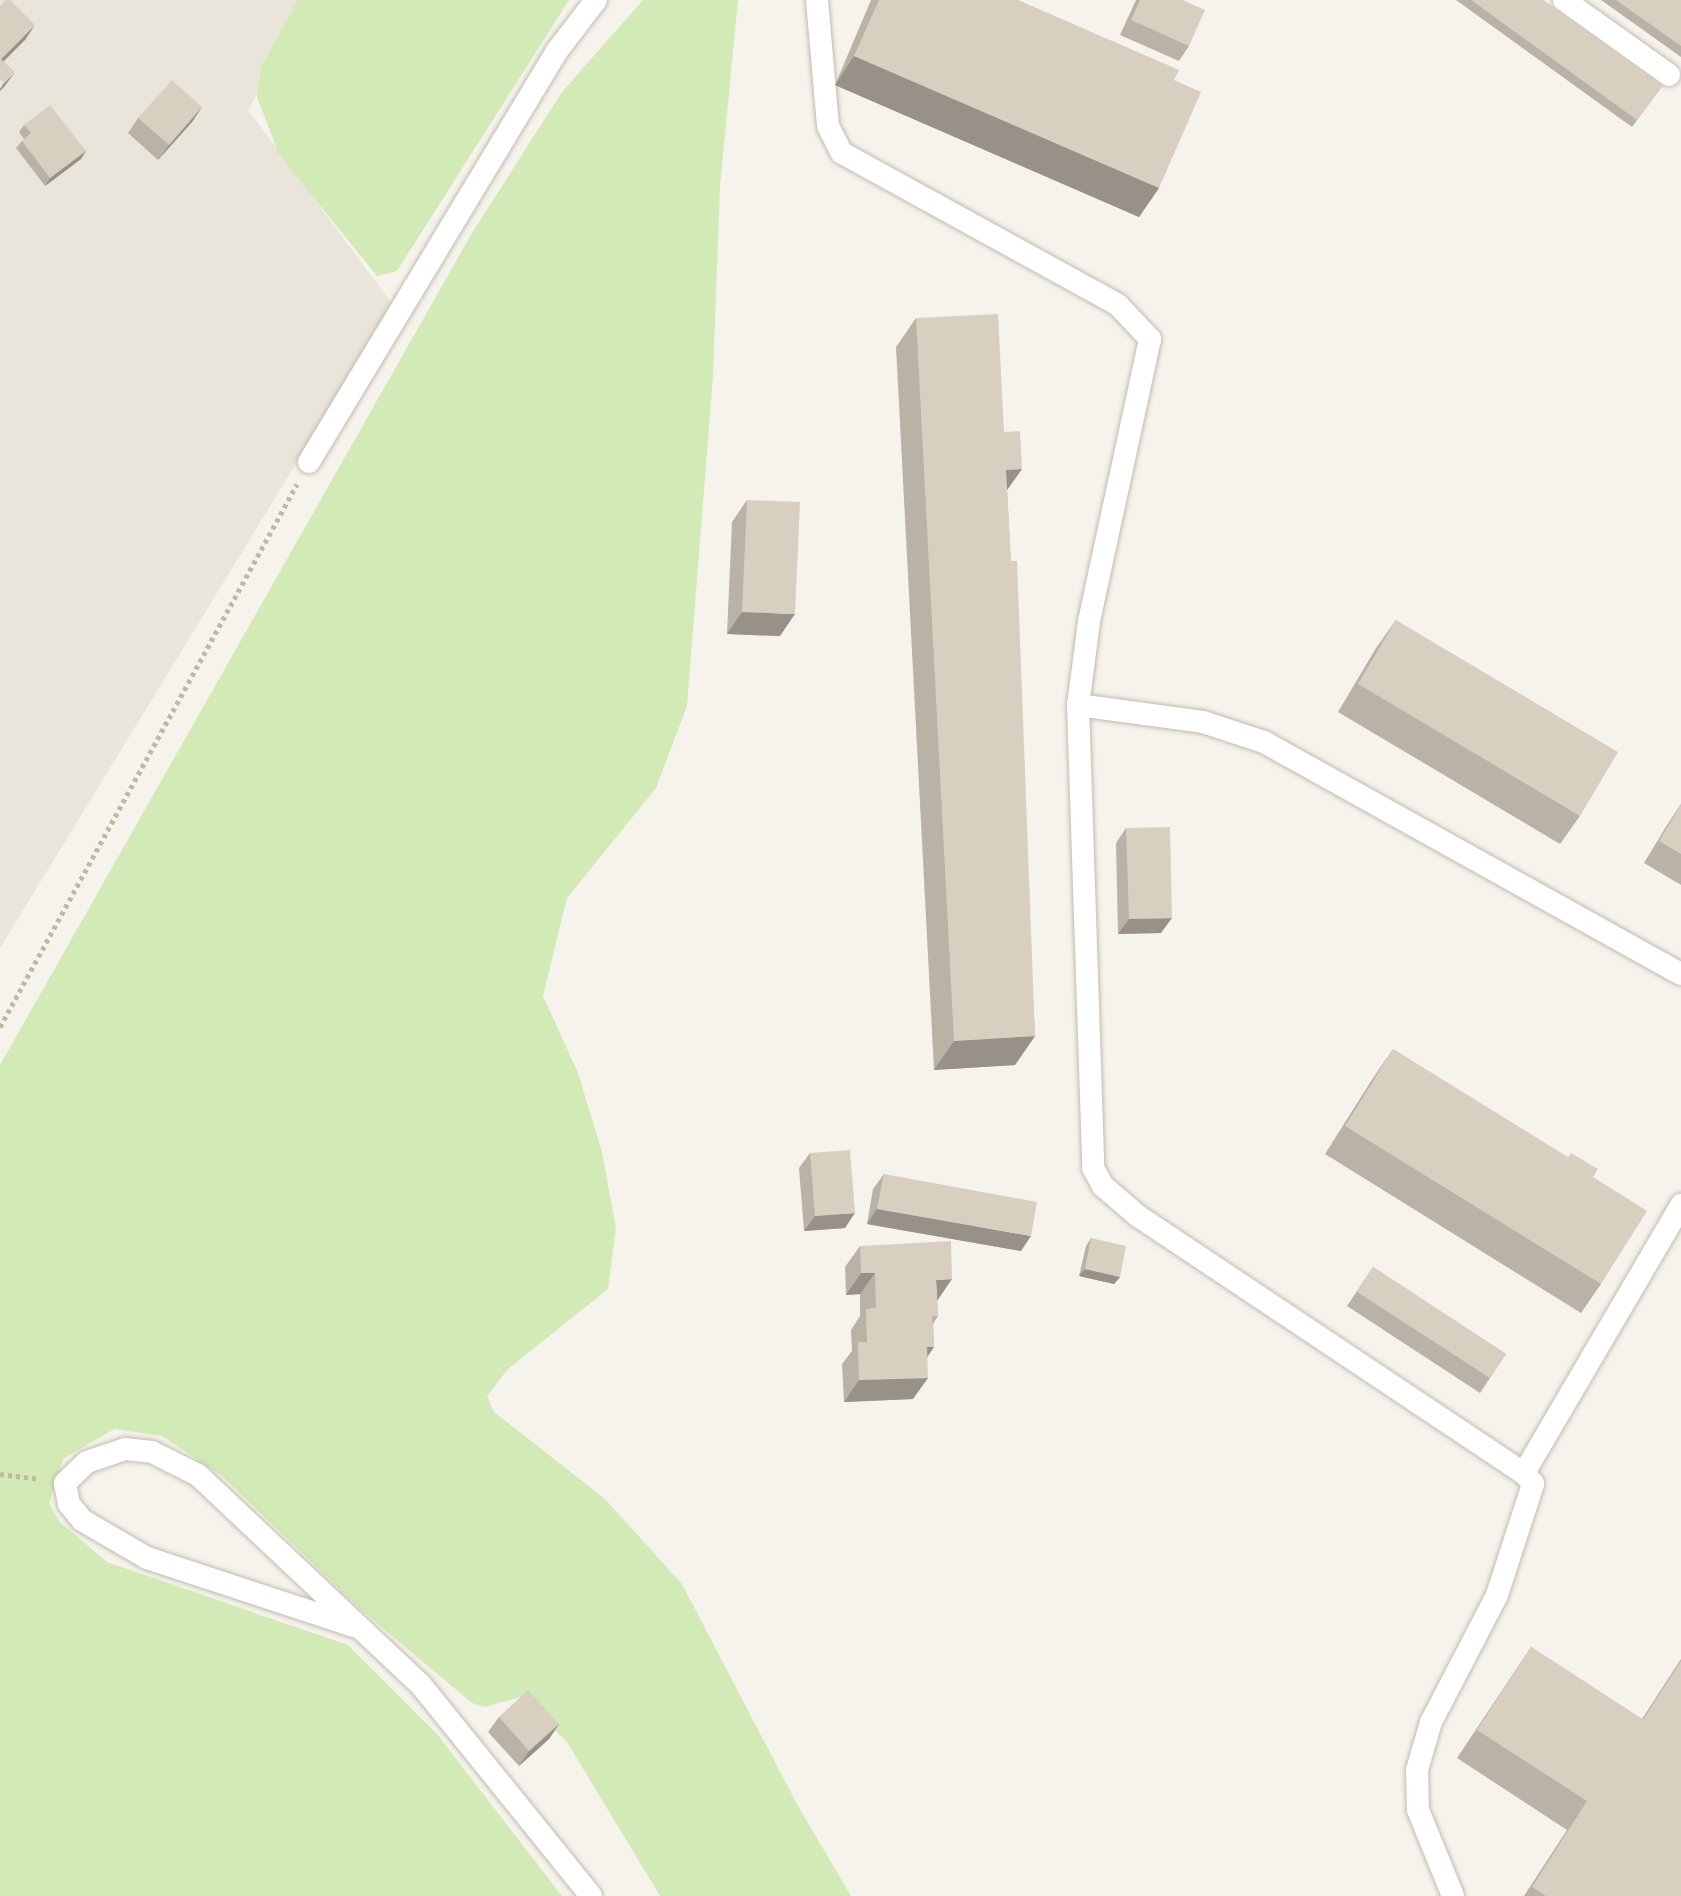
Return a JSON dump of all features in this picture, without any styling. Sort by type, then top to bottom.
[{"type":"lane","points":[[309,462],[557,51],[596,0]]},
{"type":"lane","points":[[817,0],[828,126],[842,153],[1118,305],[1137,320],[1150,339],[1089,622],[1078,705],[1088,1145],[1103,1186],[1138,1216],[1524,1473],[1533,1484],[1522,1528],[1497,1595],[1431,1722],[1417,1770],[1418,1810],[1453,1896]]},
{"type":"lane","points":[[1564,0],[1669,75]]},
{"type":"lane","points":[[1078,705],[1203,722],[1264,742],[1681,974]]},
{"type":"lane","points":[[1524,1473],[1681,1205]]},
{"type":"lane","points":[[354,1626],[147,1558],[82,1520],[69,1504],[65,1483],[87,1462],[125,1449],[152,1452],[179,1463],[231,1502],[354,1626],[441,1707],[591,1896]]},
{"type":"path","points":[[0,1027],[309,462]]},
{"type":"path","points":[[0,1474],[65,1483]]},
{"type":"shaded area","points":[[0,0],[312,0],[248,110],[393,305],[0,948]]},
{"type":"green space","points":[[298,0],[569,0],[397,271],[377,276],[279,155],[257,97],[261,67]]},
{"type":"green space","points":[[643,0],[738,0],[720,186],[713,376],[687,706],[656,788],[567,898],[543,996],[578,1073],[602,1152],[616,1228],[608,1289],[508,1369],[487,1396],[494,1412],[604,1498],[682,1584],[798,1806],[851,1896],[660,1896],[567,1742],[521,1697],[485,1707],[472,1703],[360,1609],[222,1476],[162,1436],[114,1429],[63,1459],[49,1504],[60,1522],[107,1562],[348,1645],[437,1734],[562,1896],[0,1896],[0,1065],[472,233],[562,92]]},
{"type":"building","points":[[10,0],[35,25],[1,59],[15,72],[4,83],[0,79],[0,6]]},
{"type":"building","points":[[879,0],[1018,0],[1179,70],[1174,80],[1201,92],[1159,188],[854,56]]},
{"type":"building","points":[[1140,0],[1183,0],[1205,10],[1189,46],[1131,20]]},
{"type":"building","points":[[1471,0],[1543,0],[1663,85],[1637,120]]},
{"type":"building","points":[[1616,0],[1681,0],[1681,46]]},
{"type":"building","points":[[172,80],[202,107],[169,145],[138,118]]},
{"type":"building","points":[[50,105],[86,151],[50,178],[22,141],[31,133],[24,125]]},
{"type":"building","points":[[998,314],[1004,432],[1020,431],[1022,469],[1006,470],[1011,561],[1017,561],[1035,1036],[954,1041],[916,318]]},
{"type":"building","points":[[747,500],[800,502],[795,614],[742,612]]},
{"type":"building","points":[[1396,620],[1618,752],[1580,816],[1358,684]]},
{"type":"building","points":[[1681,805],[1681,854],[1659,841]]},
{"type":"building","points":[[1170,827],[1172,918],[1129,919],[1126,828]]},
{"type":"building","points":[[1393,1049],[1568,1157],[1571,1153],[1598,1169],[1593,1177],[1647,1211],[1601,1284],[1345,1126]]},
{"type":"building","points":[[850,1150],[855,1213],[815,1216],[810,1153]]},
{"type":"building","points":[[884,1174],[1037,1202],[1031,1236],[877,1209]]},
{"type":"building","points":[[1091,1238],[1126,1246],[1120,1277],[1085,1269]]},
{"type":"building","points":[[951,1241],[952,1279],[936,1280],[938,1316],[932,1316],[934,1347],[927,1347],[928,1378],[859,1380],[858,1342],[867,1342],[866,1309],[876,1308],[875,1273],[861,1273],[860,1246]]},
{"type":"building","points":[[1373,1267],[1506,1354],[1490,1378],[1357,1292]]},
{"type":"building","points":[[1531,1647],[1643,1720],[1681,1661],[1681,1896],[1546,1896],[1532,1887],[1587,1801],[1477,1730]]},
{"type":"building","points":[[528,1690],[559,1724],[529,1751],[499,1717]]}]
